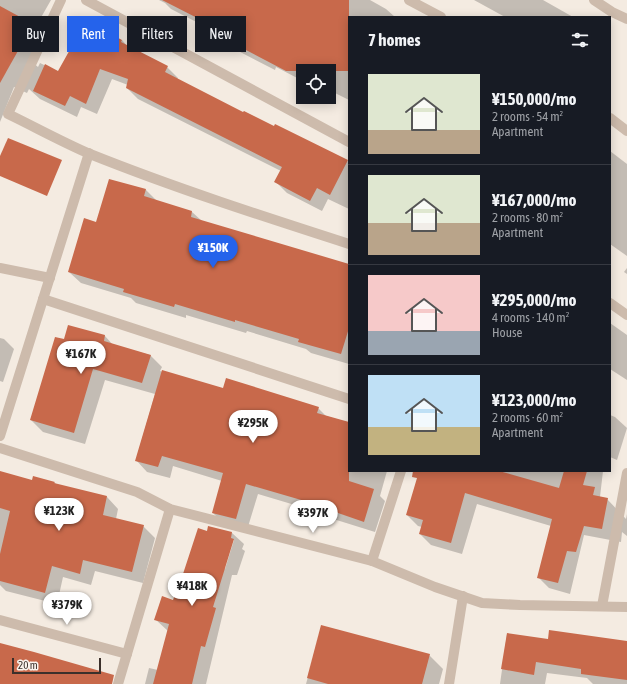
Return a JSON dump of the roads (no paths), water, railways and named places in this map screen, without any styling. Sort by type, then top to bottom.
[{"type":"street","points":[[61,0],[8,114],[89,153],[159,180],[236,208],[348,244]]},
{"type":"street","points":[[86,0],[348,141]]},
{"type":"street","points":[[409,0],[439,16]]},
{"type":"street","points":[[594,0],[612,12],[627,19]]},
{"type":"street","points":[[611,119],[627,131]]},
{"type":"street","points":[[0,436],[89,153]]},
{"type":"street","points":[[0,268],[50,278]]},
{"type":"street","points":[[43,299],[348,399]]},
{"type":"street","points":[[611,304],[627,315]]},
{"type":"street","points":[[0,448],[137,492],[170,508],[372,561],[482,603],[627,607]]},
{"type":"street","points":[[372,561],[400,472]]},
{"type":"street","points":[[602,606],[627,473]]},
{"type":"street","points":[[118,684],[170,508]]},
{"type":"street","points":[[449,684],[463,596]]},
{"type":"street","points":[[0,620],[127,654]]}]
